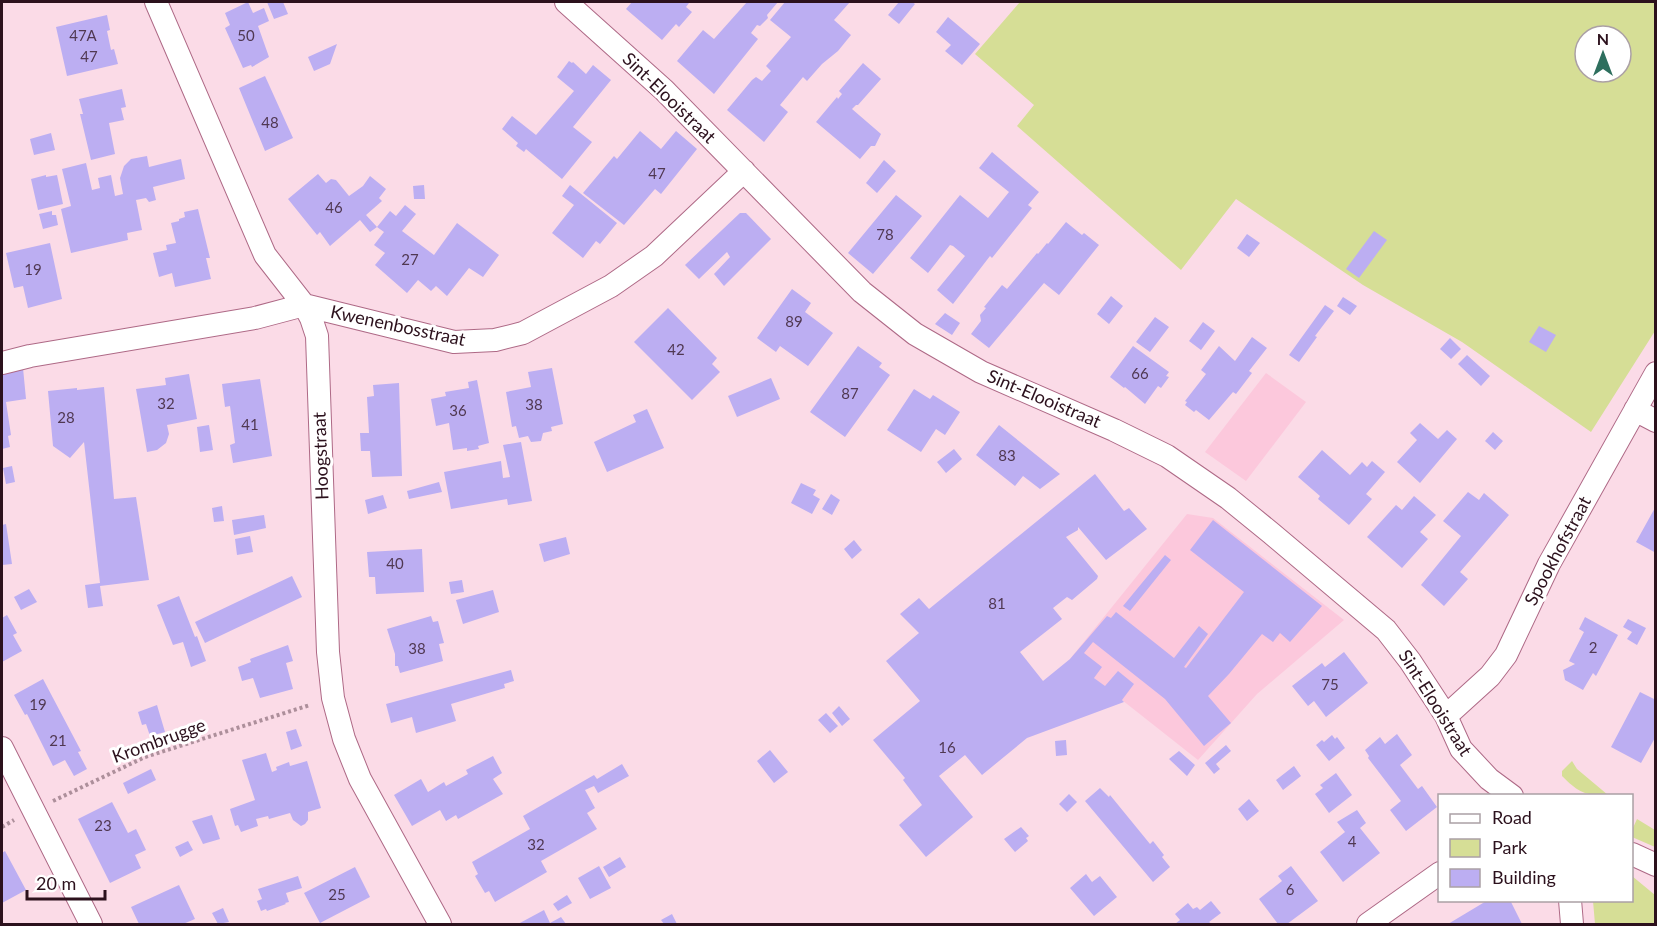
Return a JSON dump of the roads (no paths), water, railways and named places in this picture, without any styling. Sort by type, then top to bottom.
[{"type":"street","name":"Hoogstraat","points":[[156,2],[265,255],[304,305],[311,318],[316,336],[328,651],[333,698],[344,739],[360,780],[440,924]]},
{"type":"street","name":"Sint-Elooistraat","points":[[566,2],[664,90],[862,292],[915,334],[981,372],[1114,430],[1167,456],[1228,498],[1386,630],[1410,661],[1446,716],[1461,749],[1489,780],[1510,794]]},
{"type":"street","name":"Kwenenbosstraat","points":[[2,363],[30,356],[255,318],[304,305],[454,342],[495,340],[523,333],[612,286],[654,256],[744,171]]},
{"type":"street","name":"Spookhofstraat","points":[[1446,716],[1490,676],[1506,655],[1549,564],[1656,373]]},
{"type":"street","points":[[1635,410],[1656,421]]},
{"type":"street","points":[[2,748],[91,924]]},
{"type":"street","points":[[1633,854],[1656,865]]},
{"type":"street","points":[[1368,924],[1438,874]]},
{"type":"street","points":[[1570,902],[1572,924]]}]
